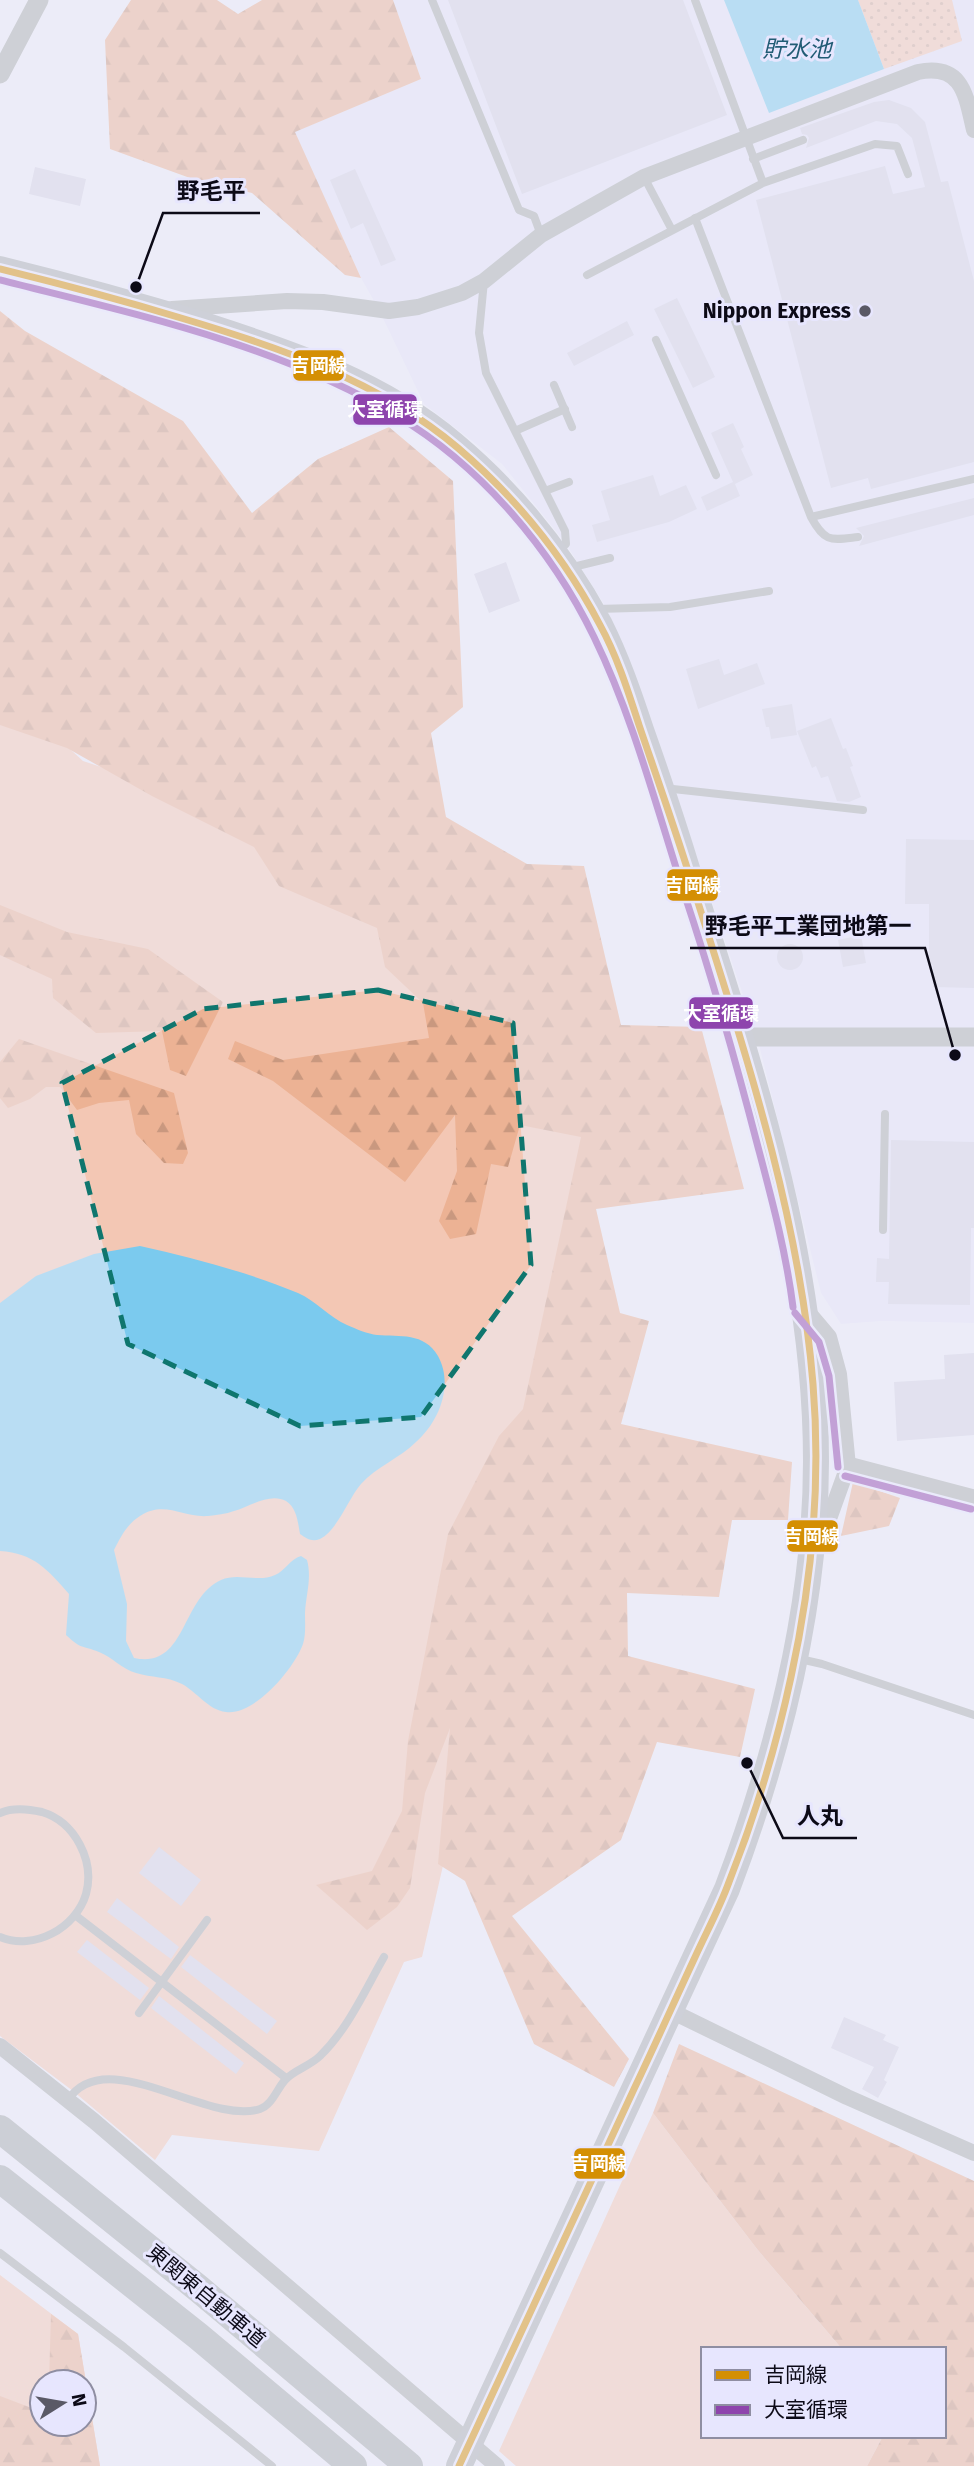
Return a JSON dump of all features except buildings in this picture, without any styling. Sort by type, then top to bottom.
[{"type":"highway","points":[[0,269],[152,309],[263,344],[373,389],[414,414],[468,457],[524,512],[561,560],[591,610],[622,674],[662,788],[741,1037],[787,1216],[813,1376],[816,1466],[813,1525],[794,1657],[780,1720],[744,1845],[727,1889],[463,2458]]},
{"type":"highway","name":"東関東自動車道","points":[[0,2129],[200,2289],[409,2466]]},
{"type":"highway","name":"東関東自動車道","points":[[0,2179],[198,2336],[353,2466]]},
{"type":"street","points":[[0,74],[39,0]]},
{"type":"street","points":[[152,309],[288,301],[323,302],[389,312],[418,307],[462,293],[484,281],[541,235],[644,177],[931,69],[956,78],[964,91],[974,130]]},
{"type":"street","points":[[741,1037],[974,1037]]},
{"type":"street","points":[[803,1306],[829,1337],[839,1374],[848,1466],[830,1516],[813,1525]]},
{"type":"street","points":[[848,1466],[974,1499]]},
{"type":"street","points":[[670,2011],[847,2097],[974,2153]]},
{"type":"street","points":[[0,2046],[68,2100],[463,2458],[497,2466]]},
{"type":"lane","points":[[432,0],[519,210],[534,216],[541,235]]},
{"type":"lane","points":[[695,0],[762,183]]},
{"type":"lane","points":[[754,159],[803,140]]},
{"type":"lane","points":[[587,275],[762,183],[875,144],[897,146],[908,174]]},
{"type":"lane","points":[[644,177],[672,230]]},
{"type":"lane","points":[[695,218],[811,517],[820,534],[832,540],[858,537]]},
{"type":"lane","points":[[484,281],[479,333],[486,373],[565,531],[566,544],[561,560],[610,558]]},
{"type":"lane","points":[[656,340],[716,475]]},
{"type":"lane","points":[[554,385],[572,427]]},
{"type":"lane","points":[[515,431],[565,409]]},
{"type":"lane","points":[[811,517],[974,478]]},
{"type":"lane","points":[[545,491],[569,482]]},
{"type":"lane","points":[[591,610],[670,607],[769,591]]},
{"type":"lane","points":[[662,788],[863,810]]},
{"type":"lane","points":[[883,1230],[885,1114]]},
{"type":"lane","points":[[794,1657],[974,1715]]},
{"type":"lane","points":[[0,1813],[28,1809],[51,1815],[69,1829],[82,1848],[88,1871],[86,1894],[75,1914],[61,1928],[44,1938],[24,1941],[0,1937]]},
{"type":"lane","points":[[75,1914],[286,2078]]},
{"type":"lane","points":[[139,2013],[207,1920]]},
{"type":"lane","points":[[68,2100],[81,2085],[101,2078],[123,2080],[224,2108],[261,2109],[268,2104],[286,2078],[319,2057],[339,2034],[384,1957]]},
{"type":"lane","points":[[0,2253],[124,2347],[272,2466]]},
{"type":"highlighted area","points":[[378,990],[513,1023],[531,1265],[421,1417],[300,1426],[128,1344],[62,1083],[203,1009]]},
{"type":"shaded area","points":[[393,0],[974,0],[974,1323],[882,1321],[841,1324],[821,1293],[757,1037],[674,789],[607,609],[566,544],[502,464],[424,404],[361,278],[294,132],[421,79]]},
{"type":"shaded area","points":[[858,0],[952,0],[962,41],[884,69]]},
{"type":"shaded area","points":[[0,685],[83,761],[231,810],[365,899],[613,1126],[422,1957],[404,1962],[319,2151],[172,2135],[155,2160],[73,2091],[0,2036]]},
{"type":"shaded area","points":[[653,2113],[757,2249],[840,2347],[701,2347],[701,2438],[882,2438],[867,2466],[516,2466],[499,2451]]},
{"type":"shaded area","points":[[0,2275],[78,2334],[84,2368],[28,2368],[28,2438],[95,2438],[100,2466],[0,2466]]},
{"type":"green space","points":[[131,0],[217,0],[238,14],[262,0],[393,0],[421,79],[295,132],[361,278],[345,275],[252,193],[190,178],[110,149],[105,40]]},
{"type":"green space","points":[[0,311],[25,331],[183,421],[252,513],[318,459],[389,427],[453,481],[463,707],[431,733],[446,817],[527,864],[584,866],[621,1025],[701,1027],[744,1189],[596,1209],[620,1313],[649,1321],[621,1424],[792,1462],[788,1520],[732,1520],[719,1597],[627,1593],[628,1656],[755,1689],[740,1757],[657,1742],[621,1840],[512,1916],[629,2059],[614,2087],[534,2044],[465,1881],[438,1864],[450,1728],[425,1793],[410,1888],[397,1907],[367,1930],[316,1885],[372,1871],[402,1811],[408,1741],[448,1534],[499,1436],[523,1409],[581,1137],[520,1125],[508,1167],[491,1164],[476,1234],[450,1239],[439,1221],[457,1171],[455,1115],[405,1182],[273,1081],[228,1059],[235,1041],[283,1060],[429,1038],[423,1003],[385,967],[377,928],[279,886],[254,847],[152,796],[67,748],[0,725]]},
{"type":"green space","points":[[0,905],[67,932],[148,949],[223,1002],[186,1076],[170,1070],[162,1031],[96,1033],[53,998],[52,979],[0,955]]},
{"type":"green space","points":[[19,1039],[174,1093],[188,1153],[183,1164],[164,1163],[136,1134],[129,1100],[99,1103],[77,1110],[60,1087],[46,1087],[30,1099],[8,1108],[0,1098],[0,1062]]},
{"type":"green space","points":[[853,1482],[900,1498],[889,1526],[841,1536]]},
{"type":"green space","points":[[679,2044],[974,2181],[974,2466],[867,2466],[882,2438],[946,2438],[946,2347],[840,2347],[757,2249],[653,2113]]},
{"type":"green space","points":[[51,2314],[78,2334],[84,2368],[49,2368]]},
{"type":"green space","points":[[0,2396],[28,2407],[28,2438],[95,2438],[100,2466],[0,2466]]},
{"type":"water","name":"貯水池","points":[[724,0],[858,0],[884,69],[769,113]]},
{"type":"water","points":[[140,1246],[220,1266],[279,1285],[305,1296],[340,1322],[366,1332],[419,1339],[432,1348],[443,1367],[445,1379],[442,1402],[424,1434],[410,1448],[361,1484],[332,1529],[320,1539],[310,1540],[300,1534],[293,1508],[286,1501],[273,1498],[231,1512],[208,1516],[166,1509],[149,1511],[135,1519],[121,1536],[114,1550],[127,1604],[126,1641],[134,1658],[151,1659],[164,1653],[174,1643],[208,1589],[221,1580],[234,1577],[268,1577],[279,1573],[301,1556],[307,1560],[309,1580],[303,1644],[291,1666],[272,1689],[249,1707],[237,1711],[220,1711],[182,1684],[131,1671],[104,1654],[76,1643],[66,1635],[69,1594],[47,1570],[31,1559],[0,1551],[0,1303],[36,1276],[94,1254]]},
{"type":"transit line","name":"吉岡線","points":[[0,269],[218,329],[327,369],[361,385],[427,424],[479,467],[519,508],[571,576],[617,661],[684,858],[729,1002],[782,1191],[806,1319],[813,1384],[816,1458],[813,1531],[804,1604],[791,1677],[772,1755],[748,1832],[722,1901],[459,2466]]},
{"type":"transit line","name":"大室循環","points":[[0,280],[204,334],[254,350],[351,391],[397,416],[457,459],[485,485],[535,542],[577,605],[594,637],[621,699],[643,764],[741,1083],[778,1226],[793,1307]]},
{"type":"transit line","name":"大室循環","points":[[795,1313],[819,1342],[829,1376],[838,1467]]},
{"type":"transit line","name":"大室循環","points":[[845,1476],[971,1509]]},
{"type":"place","name":"野毛平","points":[[136,287]]},
{"type":"place","name":"Nippon Express","points":[[865,311]]},
{"type":"place","name":"野毛平工業団地第一","points":[[955,1055]]},
{"type":"place","name":"人丸","points":[[747,1763]]}]
